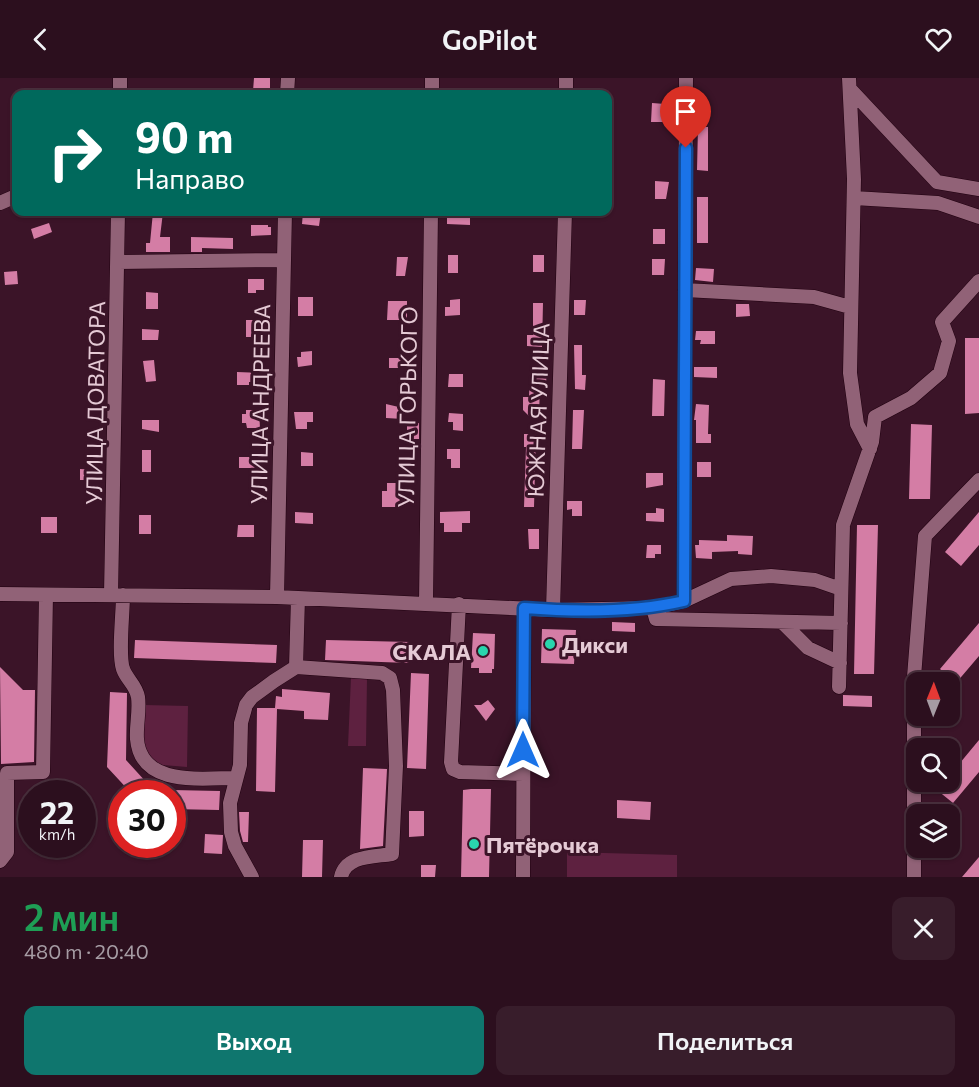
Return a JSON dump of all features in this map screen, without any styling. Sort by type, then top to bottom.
[{"type":"street","points":[[684,601],[686,78]]},
{"type":"street","points":[[850,84],[937,182],[979,189]]},
{"type":"street","points":[[850,84],[854,198],[850,373],[857,424],[870,448]]},
{"type":"street","points":[[854,198],[938,203],[979,217]]},
{"type":"street","name":"УЛИЦА ДОВАТОРА","points":[[118,216],[117,595],[122,668],[136,687],[137,739],[141,759],[159,773],[177,777],[236,778]]},
{"type":"street","name":"УЛИЦА АНДРЕЕВА","points":[[278,597],[285,216]]},
{"type":"street","name":"УЛИЦА ГОРЬКОГО","points":[[426,602],[431,216]]},
{"type":"street","name":"ЮЖНАЯ УЛИЦА","points":[[553,610],[565,216]]},
{"type":"street","points":[[118,262],[284,260]]},
{"type":"street","points":[[839,687],[843,525],[870,448],[875,417],[911,398],[940,373],[950,341],[942,322],[979,280]]},
{"type":"street","points":[[685,290],[814,297],[850,308]]},
{"type":"street","points":[[914,877],[914,677],[925,536],[979,480]]},
{"type":"street","points":[[0,594],[278,597],[426,602],[553,610],[653,608],[684,601],[731,579],[771,576],[814,580],[842,589]]},
{"type":"street","points":[[0,861],[7,852],[7,773],[43,772],[46,594]]},
{"type":"street","points":[[296,667],[298,598]]},
{"type":"street","points":[[459,604],[451,762],[453,769],[460,772],[523,774]]},
{"type":"street","points":[[523,877],[524,608]]},
{"type":"street","points":[[653,608],[656,619],[841,623]]},
{"type":"street","points":[[782,622],[808,648],[840,663]]},
{"type":"street","points":[[252,877],[235,846],[231,832],[230,803],[240,765],[242,715],[246,705],[267,686],[296,667],[382,674],[390,678],[393,690],[396,766],[392,854],[352,861],[342,870],[341,877]]},
{"type":"shaded area","points":[[351,677],[367,678],[366,746],[348,746]]},
{"type":"shaded area","points":[[144,705],[188,706],[187,767],[151,764],[141,742]]},
{"type":"shaded area","points":[[567,852],[677,855],[677,877],[567,877]]},
{"type":"building","points":[[254,78],[270,78],[270,90],[253,90]]},
{"type":"building","points":[[652,103],[665,104],[664,122],[651,122]]},
{"type":"building","points":[[698,127],[708,127],[708,171],[697,170]]},
{"type":"building","points":[[655,181],[669,182],[666,199],[655,199]]},
{"type":"building","points":[[697,197],[708,197],[708,243],[697,243]]},
{"type":"building","points":[[153,216],[163,216],[160,237],[170,237],[170,252],[146,252],[146,243],[150,243]]},
{"type":"building","points":[[303,216],[320,216],[319,226],[302,224]]},
{"type":"building","points":[[447,216],[470,216],[470,225],[447,224]]},
{"type":"building","points":[[49,223],[52,232],[34,239],[31,229]]},
{"type":"building","points":[[251,225],[268,225],[271,227],[271,235],[251,236]]},
{"type":"building","points":[[653,229],[665,229],[665,244],[653,244]]},
{"type":"building","points":[[191,237],[233,238],[233,249],[202,248],[202,252],[191,252]]},
{"type":"building","points":[[448,255],[458,255],[458,273],[448,273]]},
{"type":"building","points":[[533,255],[544,255],[544,272],[533,272]]},
{"type":"building","points":[[397,257],[408,257],[405,276],[396,276]]},
{"type":"building","points":[[652,259],[665,259],[664,275],[652,275]]},
{"type":"building","points":[[696,268],[714,269],[713,282],[695,280]]},
{"type":"building","points":[[17,271],[18,284],[5,285],[4,272]]},
{"type":"building","points":[[248,279],[264,279],[264,290],[248,293]]},
{"type":"building","points":[[146,292],[158,293],[158,309],[146,309]]},
{"type":"building","points":[[298,297],[313,297],[313,316],[298,316]]},
{"type":"building","points":[[460,299],[460,315],[445,316],[445,307],[450,307],[450,300]]},
{"type":"building","points":[[574,300],[586,300],[585,315],[574,315]]},
{"type":"building","points":[[388,301],[407,301],[407,320],[387,320]]},
{"type":"building","points":[[533,303],[543,303],[542,347],[527,346],[527,335],[533,335]]},
{"type":"building","points":[[736,304],[749,304],[750,316],[736,317]]},
{"type":"building","points":[[246,320],[261,320],[260,337],[246,337]]},
{"type":"building","points":[[142,329],[159,330],[158,340],[142,340]]},
{"type":"building","points":[[696,331],[715,331],[715,344],[700,344],[701,340],[695,340]]},
{"type":"building","points":[[965,338],[979,338],[979,413],[965,414]]},
{"type":"building","points":[[574,345],[582,345],[582,375],[586,375],[585,390],[575,389]]},
{"type":"building","points":[[312,351],[312,365],[298,367],[297,357],[301,357],[301,352]]},
{"type":"building","points":[[389,358],[405,358],[405,368],[389,368]]},
{"type":"building","points":[[154,360],[156,381],[146,382],[143,361]]},
{"type":"building","points":[[694,367],[717,367],[717,378],[694,377]]},
{"type":"building","points":[[530,371],[547,371],[546,383],[540,383],[539,418],[530,417],[523,410],[523,397],[529,397]]},
{"type":"building","points":[[237,372],[259,373],[258,382],[237,385]]},
{"type":"building","points":[[449,374],[463,374],[463,387],[448,387]]},
{"type":"building","points":[[653,379],[665,380],[664,416],[652,416]]},
{"type":"building","points":[[386,404],[403,408],[403,419],[386,418]]},
{"type":"building","points":[[696,404],[709,405],[708,434],[711,434],[711,443],[696,443],[696,420],[694,420]]},
{"type":"building","points":[[246,410],[259,410],[260,428],[247,428],[246,423],[242,423],[242,414],[246,414]]},
{"type":"building","points":[[573,410],[584,410],[582,449],[572,449]]},
{"type":"building","points":[[294,412],[313,412],[313,422],[307,422],[307,429],[296,429]]},
{"type":"building","points":[[449,413],[463,414],[463,431],[453,430],[453,422],[448,422]]},
{"type":"building","points":[[142,420],[159,420],[159,432],[142,429]]},
{"type":"building","points":[[407,423],[419,423],[419,439],[407,439]]},
{"type":"building","points":[[911,424],[932,425],[930,499],[909,499]]},
{"type":"building","points":[[524,434],[536,434],[534,507],[524,507],[526,447],[524,447]]},
{"type":"building","points":[[447,449],[460,449],[460,468],[451,468],[451,459],[447,459]]},
{"type":"building","points":[[142,450],[151,450],[151,472],[142,472]]},
{"type":"building","points":[[301,452],[313,453],[313,466],[301,466]]},
{"type":"building","points":[[251,454],[260,454],[260,468],[239,468],[239,457],[251,457]]},
{"type":"building","points":[[697,462],[711,462],[711,477],[697,477]]},
{"type":"building","points":[[80,469],[97,470],[97,480],[80,480]]},
{"type":"building","points":[[646,473],[663,473],[663,485],[646,488]]},
{"type":"building","points":[[387,483],[399,483],[400,507],[382,507],[382,491],[387,491]]},
{"type":"building","points":[[567,501],[582,501],[582,516],[572,516],[572,509],[567,510]]},
{"type":"building","points":[[656,508],[664,509],[664,522],[646,521],[646,513],[656,513]]},
{"type":"building","points":[[470,511],[470,523],[462,523],[462,532],[444,532],[444,523],[440,523],[440,512]]},
{"type":"building","points":[[295,512],[313,513],[313,524],[295,523]]},
{"type":"building","points":[[979,512],[979,545],[961,566],[945,552]]},
{"type":"building","points":[[139,515],[151,515],[151,534],[139,534]]},
{"type":"building","points":[[41,517],[57,517],[57,533],[41,533]]},
{"type":"building","points":[[238,525],[254,525],[254,537],[237,537]]},
{"type":"building","points":[[857,525],[878,525],[874,674],[854,674]]},
{"type":"building","points":[[528,529],[539,529],[539,549],[529,549]]},
{"type":"building","points":[[727,535],[753,536],[752,555],[738,554],[738,551],[712,552],[712,559],[696,558],[695,545],[699,545],[699,540],[727,541]]},
{"type":"building","points":[[647,545],[661,545],[661,554],[655,554],[655,558],[646,558]]},
{"type":"building","points":[[612,622],[635,623],[635,632],[612,631]]},
{"type":"building","points":[[979,623],[979,656],[960,678],[960,672],[943,672],[940,669]]},
{"type":"building","points":[[542,629],[576,630],[574,664],[541,663]]},
{"type":"building","name":"СКАЛА","points":[[473,633],[495,634],[492,673],[479,673],[479,668],[471,668]]},
{"type":"building","points":[[135,640],[277,645],[276,663],[134,658]]},
{"type":"building","points":[[326,640],[410,642],[409,663],[325,660]]},
{"type":"building","points":[[0,667],[23,690],[35,690],[34,762],[1,764]]},
{"type":"building","points":[[411,673],[429,674],[426,769],[407,768]]},
{"type":"building","points":[[282,689],[330,693],[328,720],[304,719],[304,711],[277,709],[275,792],[256,791],[257,708],[275,708],[276,696],[282,697]]},
{"type":"building","points":[[110,692],[127,693],[126,760],[144,780],[119,780],[107,767]]},
{"type":"building","points":[[843,695],[872,696],[872,707],[843,706]]},
{"type":"building","points":[[488,700],[495,709],[486,721],[474,705],[481,705]]},
{"type":"building","points":[[979,740],[979,772],[953,803],[939,792],[960,792],[960,763]]},
{"type":"building","points":[[363,768],[387,769],[383,846],[360,849]]},
{"type":"building","points":[[491,789],[489,877],[461,877],[463,790]]},
{"type":"building","points":[[186,790],[220,791],[219,810],[186,809]]},
{"type":"building","points":[[617,800],[651,802],[650,820],[617,818]]},
{"type":"building","points":[[409,811],[424,811],[424,836],[409,837]]},
{"type":"building","points":[[239,812],[249,812],[248,842],[243,842]]},
{"type":"building","points":[[205,834],[223,835],[222,854],[204,853]]},
{"type":"building","points":[[303,840],[323,840],[322,877],[302,877]]},
{"type":"building","points":[[979,857],[979,877],[962,877]]},
{"type":"building","points":[[421,865],[436,865],[435,877],[421,877]]},
{"type":"place","name":"Дикси","points":[[550,644]]},
{"type":"place","name":"СКАЛА","points":[[483,651]]},
{"type":"place","name":"Пятёрочка","points":[[474,844]]},
{"type":"route","points":[[523,750],[524,608],[553,610],[653,608],[684,601],[686,148]]}]
